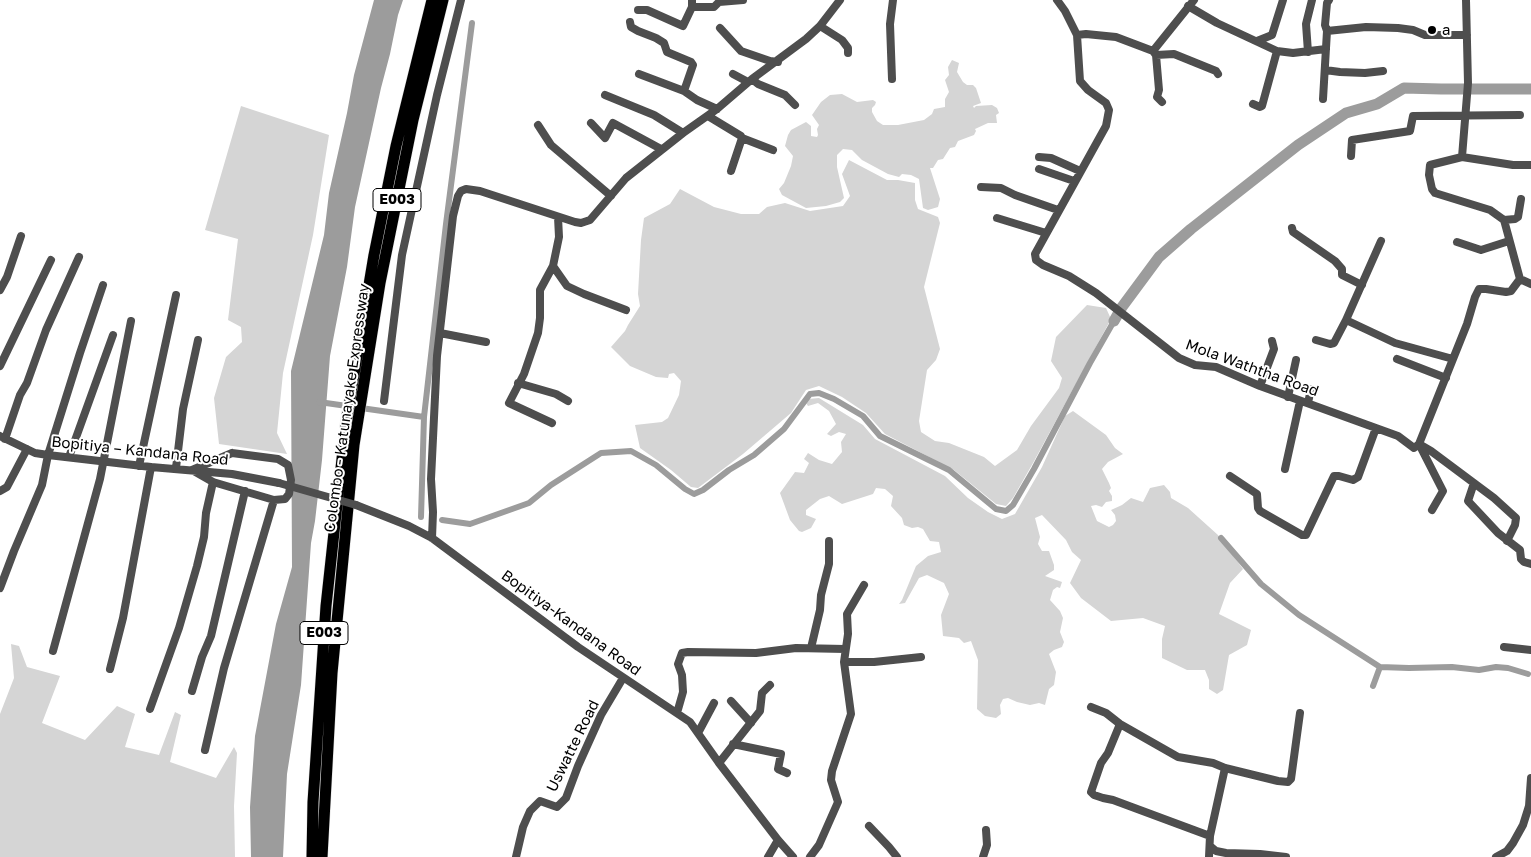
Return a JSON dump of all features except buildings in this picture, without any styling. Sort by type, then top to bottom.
[{"type":"highway","name":"Colombo - Katunayake Expressway","points":[[312,857],[315,774],[326,606],[374,255],[396,146],[432,0]]},
{"type":"highway","name":"Colombo - Katunayake Expressway","points":[[322,857],[332,673],[354,407],[413,120],[443,0]]},
{"type":"street","points":[[384,401],[402,255],[437,95],[461,0]]},
{"type":"street","points":[[638,10],[647,10],[683,26],[692,3],[714,7],[719,2],[743,0]]},
{"type":"street","points":[[432,538],[433,415],[453,216],[461,191],[466,189],[480,191],[575,222],[586,222],[593,217],[626,178],[661,149],[682,132],[708,116],[750,81],[806,40],[820,26],[840,0]]},
{"type":"street","points":[[892,79],[890,24],[893,0]]},
{"type":"street","points":[[1056,0],[1065,11],[1077,35],[1086,34],[1116,38],[1154,53],[1174,54],[1216,71],[1218,74]]},
{"type":"street","points":[[1257,41],[1272,35],[1283,0]]},
{"type":"street","points":[[1308,52],[1306,24],[1312,0]]},
{"type":"street","points":[[1323,99],[1327,31],[1325,25],[1327,3],[1329,0]]},
{"type":"street","points":[[1462,157],[1468,82],[1466,0]]},
{"type":"street","points":[[1162,102],[1157,97],[1159,90],[1154,53],[1191,3],[1216,23],[1277,51],[1293,53],[1326,49]]},
{"type":"street","points":[[630,22],[631,27],[638,32],[664,43],[667,52],[691,62],[693,65],[684,91]]},
{"type":"street","points":[[820,26],[842,40],[848,48],[848,53]]},
{"type":"street","points":[[1327,31],[1366,27],[1413,30],[1425,35],[1468,35]]},
{"type":"street","points":[[720,28],[741,51],[778,62]]},
{"type":"street","name":"Mola Waththa Road","points":[[1077,35],[1080,81],[1088,90],[1106,103],[1109,110],[1106,126],[1035,254],[1036,260],[1069,276],[1120,311],[1179,358],[1196,365],[1216,367],[1260,386],[1398,436],[1414,448],[1419,444]]},
{"type":"street","points":[[1253,104],[1262,106],[1277,51]]},
{"type":"street","points":[[1325,70],[1356,73],[1382,71]]},
{"type":"street","points":[[639,74],[684,91],[697,100],[717,109]]},
{"type":"street","points":[[733,74],[785,95],[794,105]]},
{"type":"street","points":[[605,95],[654,115],[682,132]]},
{"type":"street","points":[[708,116],[742,138],[773,150]]},
{"type":"street","points":[[1351,156],[1352,140],[1410,131],[1414,116],[1520,116]]},
{"type":"street","points":[[591,124],[605,138],[613,123],[661,149]]},
{"type":"street","points":[[538,125],[551,145],[611,196]]},
{"type":"street","points":[[732,170],[742,138]]},
{"type":"street","points":[[1039,157],[1051,158],[1080,171]]},
{"type":"street","points":[[1521,199],[1518,217],[1504,220],[1490,210],[1435,193],[1429,175],[1430,165],[1462,157],[1513,165],[1531,165]]},
{"type":"street","points":[[1039,169],[1074,182]]},
{"type":"street","points":[[981,187],[1001,188],[1058,210]]},
{"type":"street","points":[[552,422],[509,403],[524,374],[538,333],[540,290],[552,266],[560,237],[558,217]]},
{"type":"street","points":[[997,218],[1046,233]]},
{"type":"street","points":[[1504,220],[1520,279],[1531,284]]},
{"type":"street","points":[[1292,228],[1294,232],[1335,261],[1342,269],[1342,275],[1362,285]]},
{"type":"street","points":[[0,290],[7,277],[21,236]]},
{"type":"street","points":[[1316,340],[1330,344],[1334,343],[1381,240]]},
{"type":"street","points":[[1457,242],[1481,250],[1509,241]]},
{"type":"street","points":[[2,437],[27,383],[46,330],[79,257]]},
{"type":"street","points":[[0,366],[51,260]]},
{"type":"street","points":[[552,266],[567,286],[626,310]]},
{"type":"street","points":[[1432,510],[1443,491],[1419,444],[1467,324],[1475,296],[1480,289],[1511,291],[1520,279]]},
{"type":"street","points":[[0,588],[42,485],[48,456],[80,353],[104,286]]},
{"type":"street","points":[[139,466],[176,295]]},
{"type":"street","points":[[1346,320],[1395,343],[1453,359]]},
{"type":"street","points":[[53,651],[98,489],[131,321]]},
{"type":"street","points":[[440,333],[486,342]]},
{"type":"street","points":[[69,457],[113,335]]},
{"type":"street","points":[[176,468],[183,409],[198,340]]},
{"type":"street","points":[[1260,386],[1274,349],[1272,341]]},
{"type":"street","points":[[1397,359],[1446,378]]},
{"type":"street","points":[[1288,396],[1296,360]]},
{"type":"street","points":[[518,383],[556,394],[568,401]]},
{"type":"street","points":[[1285,469],[1304,402],[1311,389]]},
{"type":"street","points":[[1230,476],[1256,494],[1260,511],[1302,535],[1306,535],[1334,476],[1353,480],[1358,477],[1376,428]]},
{"type":"street","name":"Bopitiya – Kandana Road","points":[[2,437],[35,453],[48,456],[232,474],[280,483]]},
{"type":"street","points":[[1419,444],[1494,498],[1516,518],[1515,525],[1507,541]]},
{"type":"street","points":[[0,490],[7,487],[27,449]]},
{"type":"street","points":[[232,452],[278,459],[288,465],[289,494],[285,499],[274,500],[213,482],[192,470],[232,452]]},
{"type":"street","points":[[110,669],[123,618],[151,467]]},
{"type":"street","points":[[150,709],[179,628],[197,566],[213,482]]},
{"type":"street","name":"Bopitiya-Kandana Road","points":[[280,483],[356,505],[409,526],[432,538],[578,648],[678,713],[690,722],[719,763],[793,857]]},
{"type":"street","points":[[1474,483],[1468,501],[1507,541],[1520,550],[1521,559],[1531,564]]},
{"type":"street","points":[[192,691],[202,657],[212,636],[246,491]]},
{"type":"street","points":[[205,750],[224,668],[274,500]]},
{"type":"street","points":[[810,648],[829,564],[830,540]]},
{"type":"street","points":[[810,857],[819,845],[838,802],[831,780],[832,771],[851,714],[844,662],[848,634],[847,614],[864,585]]},
{"type":"street","points":[[1504,647],[1531,650]]},
{"type":"street","points":[[678,713],[683,692],[682,675],[678,664],[682,653],[756,653],[796,648],[845,649]]},
{"type":"street","points":[[844,662],[874,662],[921,657]]},
{"type":"street","name":"Uswatte Road","points":[[516,857],[523,827],[530,811],[540,800],[557,807],[566,798],[601,715],[623,678]]},
{"type":"street","points":[[719,763],[760,712],[762,692],[770,685]]},
{"type":"street","points":[[731,701],[752,723]]},
{"type":"street","points":[[698,733],[714,704]]},
{"type":"street","points":[[1091,707],[1178,757],[1212,763],[1225,768],[1288,782],[1300,713]]},
{"type":"street","points":[[1120,724],[1108,753],[1101,763],[1091,792],[1210,836]]},
{"type":"street","points":[[733,744],[781,754],[778,768],[787,773]]},
{"type":"street","points":[[1209,857],[1210,836],[1225,768]]},
{"type":"street","points":[[1496,857],[1507,851],[1523,825],[1530,806],[1531,778]]},
{"type":"street","points":[[869,826],[897,857]]},
{"type":"street","points":[[983,857],[987,845],[986,830]]},
{"type":"street","points":[[768,857],[778,840]]},
{"type":"street","points":[[1210,846],[1216,851],[1226,853],[1286,857]]},
{"type":"shaded area","points":[[374,0],[403,0],[381,88],[355,207],[347,267],[330,356],[322,460],[311,543],[301,685],[287,774],[283,857],[251,857],[250,807],[255,736],[276,624],[292,567],[291,371],[324,235],[329,193],[354,75]]},
{"type":"shaded area","points":[[952,60],[959,63],[957,72],[963,82],[976,88],[981,103],[973,106],[974,108],[976,106],[992,105],[997,108],[999,113],[996,115],[997,123],[988,123],[975,129],[974,135],[958,141],[955,147],[950,148],[943,159],[938,160],[933,168],[930,168],[940,199],[938,207],[928,210],[923,208],[919,179],[911,175],[902,174],[899,177],[888,174],[862,160],[852,150],[843,149],[837,155],[837,167],[844,198],[840,202],[826,206],[806,208],[782,195],[779,189],[784,183],[793,156],[785,146],[788,135],[791,130],[806,122],[811,126],[811,136],[817,137],[819,125],[812,115],[821,102],[830,95],[842,94],[857,102],[873,100],[876,102],[872,112],[877,121],[883,125],[898,125],[924,120],[932,114],[934,109],[945,107],[945,99],[949,92],[945,80],[949,75],[948,67]]},
{"type":"shaded area","points":[[241,106],[329,135],[313,235],[283,373],[277,433],[287,454],[219,444],[214,398],[226,357],[242,342],[241,327],[228,320],[238,239],[205,230]]},
{"type":"shaded area","points":[[849,160],[887,180],[915,183],[915,200],[918,209],[938,217],[940,223],[924,287],[940,349],[936,360],[927,370],[919,421],[921,432],[935,441],[949,443],[984,457],[995,466],[1017,450],[1031,426],[1059,388],[1062,378],[1051,361],[1056,337],[1087,305],[1106,308],[1111,319],[1033,463],[1013,498],[1006,506],[996,504],[954,470],[885,434],[866,413],[842,397],[819,386],[806,390],[791,413],[743,454],[698,488],[691,487],[640,448],[635,425],[662,422],[668,418],[679,395],[681,381],[674,373],[669,374],[668,378],[656,377],[630,366],[611,347],[625,331],[640,306],[638,294],[644,218],[670,204],[680,189],[714,207],[741,214],[759,214],[767,207],[785,203],[810,211],[843,206],[850,196],[842,174]]},
{"type":"shaded area","points":[[819,398],[863,425],[875,439],[945,476],[968,498],[1002,519],[1015,514],[1042,467],[1065,416],[1073,411],[1106,435],[1115,448],[1123,454],[1108,462],[1102,469],[1111,488],[1109,491],[1112,501],[1106,502],[1102,507],[1091,506],[1097,521],[1109,527],[1113,525],[1116,521],[1115,515],[1111,510],[1131,498],[1143,502],[1150,488],[1164,485],[1170,492],[1171,498],[1188,508],[1218,535],[1243,569],[1230,583],[1219,614],[1251,630],[1247,645],[1229,655],[1223,690],[1217,694],[1209,689],[1209,680],[1205,670],[1187,670],[1162,658],[1162,639],[1165,626],[1143,618],[1111,621],[1081,598],[1070,583],[1081,560],[1072,552],[1066,540],[1042,515],[1035,518],[1040,537],[1038,544],[1042,551],[1049,551],[1054,565],[1054,570],[1045,576],[1062,582],[1060,588],[1057,587],[1053,590],[1050,600],[1060,611],[1063,618],[1060,632],[1064,642],[1062,647],[1049,654],[1056,672],[1054,685],[1049,689],[1045,705],[1039,703],[1030,705],[1008,698],[1003,699],[1000,705],[1001,714],[996,718],[985,716],[977,709],[978,660],[971,641],[964,643],[959,638],[943,636],[941,615],[949,594],[944,583],[927,575],[919,578],[905,603],[899,604],[916,566],[928,556],[941,552],[939,542],[930,541],[923,529],[904,525],[902,518],[891,506],[893,496],[885,489],[876,488],[873,494],[842,504],[829,496],[820,499],[806,510],[806,515],[816,519],[811,528],[802,532],[790,520],[780,493],[795,472],[804,473],[809,463],[804,459],[808,453],[819,460],[832,464],[842,452],[841,442],[846,434],[839,432],[831,436],[827,434],[836,424],[829,411],[818,403],[808,406],[806,403],[808,399]]},
{"type":"shaded area","points":[[11,644],[19,646],[27,667],[60,676],[42,723],[85,740],[117,706],[135,714],[125,747],[159,755],[175,712],[181,715],[170,762],[216,778],[234,747],[237,753],[234,806],[235,857],[0,857],[0,714],[14,678]]},
{"type":"waterway","points":[[421,517],[424,417],[446,224],[472,23]]},
{"type":"waterway","points":[[1114,321],[1122,307],[1159,257],[1191,229],[1298,145],[1346,113],[1377,104],[1404,88],[1531,89]]},
{"type":"waterway","points":[[442,520],[470,524],[529,503],[551,485],[601,453],[631,451],[656,465],[694,494],[703,490],[729,470],[754,455],[784,429],[810,394],[819,393],[834,399],[863,416],[880,436],[949,470],[996,509],[1006,511],[1013,505],[1034,469],[1114,321]]},
{"type":"waterway","points":[[319,402],[424,417]]},
{"type":"waterway","points":[[1221,538],[1261,584],[1299,615],[1380,667]]},
{"type":"waterway","points":[[1373,686],[1380,667],[1452,667],[1479,670],[1496,667],[1508,668],[1528,674]]},
{"type":"place","name":"a","points":[[1432,30]]}]
